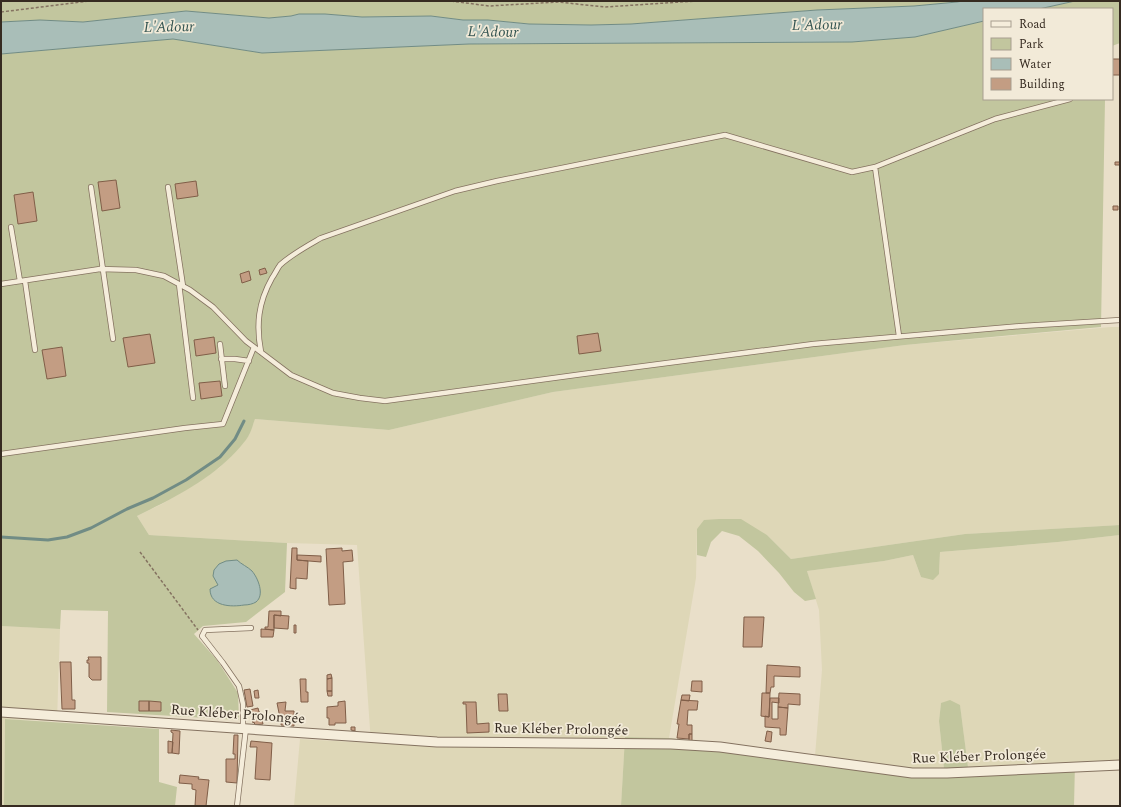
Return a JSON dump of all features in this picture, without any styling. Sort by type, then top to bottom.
[{"type":"street","name":"Rue Kléber Prolongée","points":[[1,712],[437,742],[671,744],[720,747],[912,773],[947,773],[1120,765]]},
{"type":"lane","points":[[261,352],[258,335],[260,308],[269,284],[279,266],[306,246],[322,238],[455,190],[497,180],[725,135],[852,172],[875,167],[995,118],[1066,100]]},
{"type":"lane","points":[[875,167],[899,336]]},
{"type":"lane","points":[[92,187],[113,339]]},
{"type":"lane","points":[[168,187],[181,285],[193,398]]},
{"type":"lane","points":[[11,227],[35,350]]},
{"type":"lane","points":[[1,284],[103,269],[136,270],[164,276],[190,290],[213,307],[246,341],[291,374],[333,392],[360,398],[385,401],[814,344],[1022,326],[1120,320]]},
{"type":"lane","points":[[220,344],[225,386]]},
{"type":"lane","points":[[1,454],[223,424],[254,347]]},
{"type":"lane","points":[[221,359],[235,358],[249,361]]},
{"type":"lane","points":[[237,806],[245,728],[243,704],[239,686],[202,636],[205,630],[251,628]]},
{"type":"path","points":[[1,12],[89,1]]},
{"type":"path","points":[[451,1],[489,6],[558,2],[605,7],[696,1]]},
{"type":"path","points":[[140,552],[202,636]]},
{"type":"shaded area","points":[[1120,327],[1120,525],[965,534],[791,559],[767,535],[719,519],[697,529],[696,578],[669,738],[625,737],[621,806],[294,806],[300,739],[371,743],[357,545],[287,543],[149,535],[137,516],[162,504],[219,468],[237,450],[249,435],[255,419],[389,430],[553,392],[905,345]]},
{"type":"shaded area","points":[[1120,535],[1120,761],[968,767],[960,706],[941,703],[939,721],[944,769],[914,771],[815,756],[822,670],[819,610],[807,571],[884,561],[913,555],[921,577],[939,574],[940,552]]},
{"type":"shaded area","points":[[1,626],[60,629],[57,721],[5,719],[4,806],[1,806]]},
{"type":"green space","points":[[1,1],[963,1],[914,6],[817,10],[631,24],[591,25],[529,24],[488,20],[463,20],[431,16],[362,17],[325,14],[299,14],[269,18],[186,11],[83,22],[40,20],[1,22]]},
{"type":"green space","points":[[1075,1],[1120,1],[1120,43],[1113,46],[1113,8],[1044,8]]},
{"type":"green space","points":[[983,21],[983,100],[1105,100],[1101,327],[905,345],[553,392],[389,430],[255,419],[246,440],[219,468],[193,486],[137,516],[149,535],[287,543],[285,592],[246,622],[203,626],[194,634],[217,660],[238,693],[239,720],[107,712],[108,611],[61,610],[60,629],[1,626],[1,54],[173,39],[262,53],[469,44],[852,42],[915,37]]},
{"type":"green space","points":[[741,519],[767,535],[791,559],[965,534],[1120,525],[1120,535],[940,552],[939,574],[933,580],[921,577],[913,555],[884,561],[807,571],[816,599],[805,601],[794,592],[779,573],[758,551],[739,536],[722,531],[711,542],[706,557],[697,555],[697,529],[704,520]]},
{"type":"green space","points":[[950,700],[960,705],[968,767],[1075,763],[1074,806],[621,806],[625,737],[669,738],[914,771],[944,769],[939,721],[941,703]]},
{"type":"green space","points":[[5,719],[159,729],[159,782],[177,787],[175,806],[4,806]]},
{"type":"water","name":"L'Adour","points":[[1075,1],[1044,8],[983,8],[983,21],[915,37],[852,42],[469,44],[262,53],[173,39],[1,54],[1,22],[40,20],[83,22],[186,11],[269,18],[299,14],[325,14],[362,17],[431,16],[463,20],[488,20],[529,24],[591,25],[631,24],[817,10],[914,6],[957,2]]},
{"type":"water","points":[[237,560],[254,574],[260,586],[260,595],[256,602],[228,606],[214,599],[211,595],[210,589],[218,585],[213,576],[214,570],[219,564],[226,561]]},
{"type":"building","points":[[1113,59],[1120,59],[1120,75],[1113,75]]},
{"type":"building","points":[[1115,162],[1120,162],[1120,165],[1115,165]]},
{"type":"building","points":[[116,180],[120,208],[102,211],[98,182]]},
{"type":"building","points":[[196,181],[198,196],[177,199],[175,184]]},
{"type":"building","points":[[33,192],[37,221],[18,224],[14,195]]},
{"type":"building","points":[[1113,206],[1118,206],[1118,210],[1113,210]]},
{"type":"building","points":[[265,268],[267,273],[260,275],[259,270]]},
{"type":"building","points":[[249,271],[251,280],[242,283],[240,274]]},
{"type":"building","points":[[598,333],[601,351],[579,354],[577,336]]},
{"type":"building","points":[[150,334],[155,363],[128,367],[123,338]]},
{"type":"building","points":[[214,337],[216,353],[196,356],[194,340]]},
{"type":"building","points":[[62,347],[66,376],[47,379],[42,350]]},
{"type":"building","points":[[220,381],[222,396],[201,399],[199,383]]},
{"type":"building","points":[[292,548],[297,548],[297,560],[308,561],[307,579],[296,578],[296,589],[290,588]]},
{"type":"building","points":[[342,548],[342,551],[352,550],[353,561],[343,562],[345,604],[329,605],[326,549]]},
{"type":"building","points":[[297,555],[321,556],[321,562],[297,560]]},
{"type":"building","points":[[269,611],[281,611],[281,616],[274,615],[274,630],[265,629],[265,627],[268,627]]},
{"type":"building","points":[[274,615],[289,616],[288,629],[274,628]]},
{"type":"building","points":[[744,617],[764,617],[762,647],[743,647]]},
{"type":"building","points":[[294,625],[296,625],[296,633],[294,633]]},
{"type":"building","points":[[261,629],[274,630],[273,637],[261,637]]},
{"type":"building","points":[[88,657],[101,657],[101,680],[92,680],[89,677],[89,663],[87,663],[87,660],[89,660]]},
{"type":"building","points":[[60,662],[71,662],[72,700],[75,700],[75,709],[62,709]]},
{"type":"building","points":[[767,665],[800,667],[800,677],[774,676],[774,687],[771,687],[770,693],[766,693]]},
{"type":"building","points":[[331,674],[332,678],[327,679],[327,675]]},
{"type":"building","points":[[332,678],[332,691],[327,691],[327,679]]},
{"type":"building","points":[[300,679],[306,679],[308,702],[301,702]]},
{"type":"building","points":[[692,681],[702,681],[702,692],[691,691]]},
{"type":"building","points":[[250,689],[253,706],[247,707],[244,690]]},
{"type":"building","points":[[258,690],[259,698],[255,698],[254,691]]},
{"type":"building","points":[[327,691],[332,691],[332,696],[328,696]]},
{"type":"building","points":[[762,693],[770,693],[769,717],[761,716]]},
{"type":"building","points":[[779,693],[800,694],[800,705],[788,704],[788,708],[778,707]]},
{"type":"building","points":[[498,694],[507,694],[508,711],[499,711]]},
{"type":"building","points":[[682,695],[690,695],[689,701],[681,700]]},
{"type":"building","points":[[770,698],[779,698],[779,703],[772,702],[772,719],[778,719],[778,707],[788,708],[786,735],[780,735],[780,728],[765,727],[765,716],[769,717]]},
{"type":"building","points":[[681,700],[698,701],[697,710],[688,710],[687,725],[692,725],[692,734],[689,734],[689,739],[677,738],[679,724],[677,724]]},
{"type":"building","points":[[139,701],[149,701],[149,711],[139,711]]},
{"type":"building","points":[[149,701],[161,702],[161,711],[149,711]]},
{"type":"building","points":[[345,701],[346,723],[335,723],[335,725],[329,725],[329,718],[327,718],[327,707],[338,706],[338,702]]},
{"type":"building","points":[[286,702],[285,711],[294,711],[294,726],[281,725],[282,718],[280,718],[277,703]]},
{"type":"building","points":[[463,702],[476,702],[477,724],[489,723],[489,732],[467,733],[466,704],[463,704]]},
{"type":"building","points":[[258,708],[263,724],[255,725],[254,722],[253,723],[250,710]]},
{"type":"building","points":[[351,727],[355,727],[355,731],[351,730]]},
{"type":"building","points":[[171,730],[180,731],[179,754],[172,753],[173,733]]},
{"type":"building","points":[[767,731],[772,732],[771,742],[765,741]]},
{"type":"building","points":[[689,734],[692,734],[692,741],[689,741]]},
{"type":"building","points":[[234,735],[238,735],[237,783],[226,782],[226,759],[235,759],[235,754],[233,754]]},
{"type":"building","points":[[168,741],[173,742],[172,753],[168,753]]},
{"type":"building","points":[[251,741],[272,743],[270,780],[255,779],[257,747],[250,747]]},
{"type":"building","points":[[180,775],[199,777],[198,779],[209,780],[206,806],[195,806],[196,790],[192,789],[192,784],[179,783]]},
{"type":"waterway","points":[[1,537],[48,540],[67,537],[91,528],[186,480],[220,457],[235,439],[244,421]]}]
